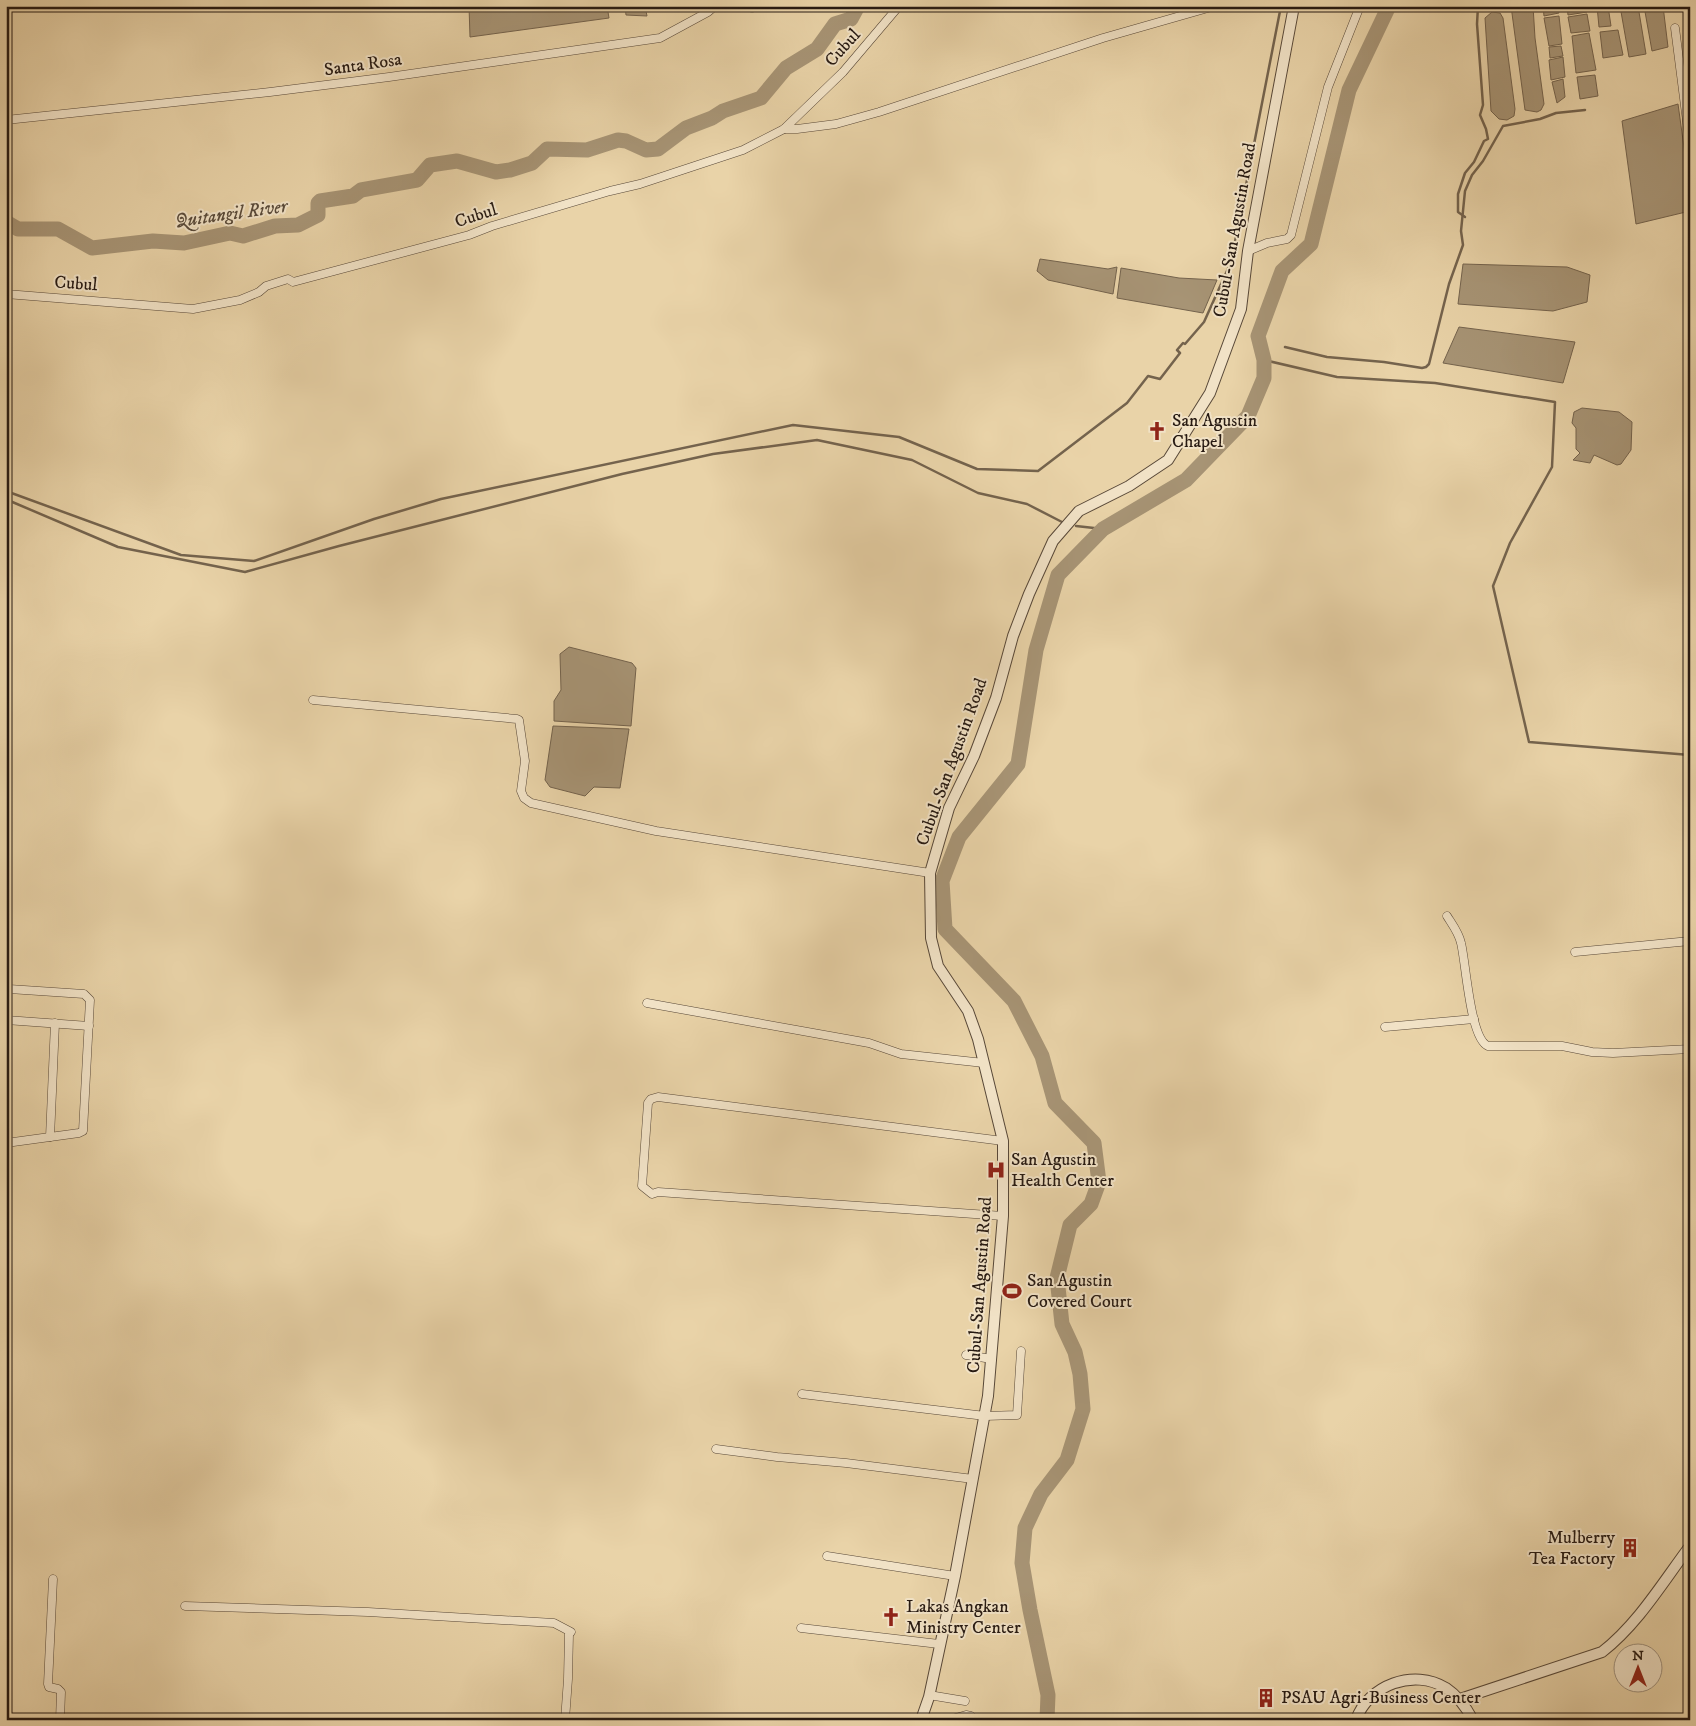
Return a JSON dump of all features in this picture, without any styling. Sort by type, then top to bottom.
[{"type":"street","name":"Santa Rosa","points":[[6,120],[288,90],[660,38],[708,12],[715,6]]},
{"type":"street","name":"Cubul","points":[[6,294],[127,302],[178,309],[218,305],[252,295],[266,286],[288,280],[293,282],[470,235],[492,226],[640,184],[743,150],[784,129],[843,72],[899,6]]},
{"type":"street","points":[[784,129],[836,124],[879,112],[1103,38],[1215,6]]},
{"type":"street","name":"Cubul-San Agustin Road","points":[[921,1720],[929,1695],[955,1576],[985,1416],[992,1360],[1003,1216],[1002,1141],[978,1039],[968,1011],[938,966],[931,938],[930,873],[949,808],[974,756],[996,698],[1013,636],[1053,540],[1079,511],[1129,486],[1168,460],[1210,393],[1241,309],[1248,251],[1294,6]]},
{"type":"street","points":[[1248,251],[1267,243],[1286,239],[1291,234],[1328,87],[1360,6]]},
{"type":"street","points":[[1675,28],[1690,145]]},
{"type":"street","points":[[314,700],[517,719],[519,720],[525,761],[521,791],[524,798],[531,803],[656,831],[930,873]]},
{"type":"street","points":[[1447,916],[1456,929],[1461,943],[1474,1018],[1481,1041],[1488,1046],[1562,1046],[1606,1053],[1690,1049]]},
{"type":"street","points":[[1575,952],[1690,941]]},
{"type":"street","points":[[6,991],[9,989],[84,994],[90,1000],[85,1128],[79,1133],[6,1143]]},
{"type":"street","points":[[647,1003],[870,1043],[900,1054],[984,1063]]},
{"type":"street","points":[[1386,1027],[1474,1018]]},
{"type":"street","points":[[6,1038],[6,1021],[89,1026]]},
{"type":"street","points":[[50,1137],[55,1023]]},
{"type":"street","points":[[1002,1141],[658,1097],[651,1099],[648,1103],[642,1186],[652,1194],[658,1192],[1003,1216]]},
{"type":"street","points":[[802,1394],[985,1416],[1017,1414],[1021,1351]]},
{"type":"street","points":[[966,1355],[992,1360]]},
{"type":"street","points":[[716,1449],[974,1479]]},
{"type":"street","points":[[1460,1699],[1602,1652],[1617,1640],[1632,1623],[1690,1546]]},
{"type":"street","points":[[826,1556],[955,1576]]},
{"type":"street","points":[[53,1579],[48,1684],[61,1692],[60,1720]]},
{"type":"street","points":[[184,1606],[368,1612],[554,1623],[572,1632],[569,1634],[565,1720]]},
{"type":"street","points":[[801,1628],[939,1644]]},
{"type":"street","points":[[1356,1720],[1358,1713],[1370,1697],[1387,1686],[1406,1680],[1426,1680],[1444,1687],[1460,1699],[1473,1720]]},
{"type":"street","points":[[929,1695],[965,1701]]},
{"type":"street","points":[[949,1720],[966,1715],[972,1716]]},
{"type":"shaded area","points":[[469,6],[607,6],[609,18],[470,37]]},
{"type":"shaded area","points":[[625,6],[645,6],[647,16],[626,15]]},
{"type":"shaded area","points":[[1511,6],[1533,6],[1535,38],[1544,104],[1541,110],[1537,112],[1525,110]]},
{"type":"shaded area","points":[[1543,6],[1558,6],[1559,13],[1544,16]]},
{"type":"shaded area","points":[[1567,6],[1586,6],[1587,12],[1568,15]]},
{"type":"shaded area","points":[[1597,6],[1608,6],[1611,26],[1599,27]]},
{"type":"shaded area","points":[[1620,6],[1638,6],[1646,54],[1629,57]]},
{"type":"shaded area","points":[[1644,6],[1663,6],[1668,47],[1652,51]]},
{"type":"shaded area","points":[[1492,12],[1500,13],[1503,18],[1515,109],[1514,116],[1507,120],[1499,119],[1491,111],[1485,18]]},
{"type":"shaded area","points":[[1587,14],[1590,31],[1571,33],[1568,17]]},
{"type":"shaded area","points":[[1559,16],[1562,44],[1549,46],[1544,18]]},
{"type":"shaded area","points":[[1618,30],[1623,55],[1603,58],[1600,32]]},
{"type":"shaded area","points":[[1589,33],[1596,70],[1576,73],[1572,36]]},
{"type":"shaded area","points":[[1561,46],[1563,56],[1550,58],[1549,47]]},
{"type":"shaded area","points":[[1563,57],[1565,77],[1551,80],[1549,60]]},
{"type":"shaded area","points":[[1595,75],[1598,96],[1580,99],[1577,77]]},
{"type":"shaded area","points":[[1563,79],[1565,97],[1557,103],[1552,82]]},
{"type":"shaded area","points":[[1678,104],[1690,191],[1690,211],[1636,224],[1622,121]]},
{"type":"shaded area","points":[[1040,259],[1108,269],[1117,267],[1113,294],[1048,280],[1037,271]]},
{"type":"shaded area","points":[[1463,264],[1567,267],[1590,275],[1587,302],[1553,311],[1458,304]]},
{"type":"shaded area","points":[[1121,268],[1179,278],[1217,280],[1203,313],[1117,298]]},
{"type":"shaded area","points":[[1459,327],[1575,342],[1563,383],[1443,363]]},
{"type":"shaded area","points":[[1582,408],[1619,412],[1632,422],[1631,450],[1621,464],[1617,465],[1594,455],[1590,463],[1573,460],[1580,453],[1576,449],[1576,428],[1572,423],[1574,412]]},
{"type":"shaded area","points":[[569,647],[632,663],[636,668],[631,726],[554,721],[554,701],[561,690],[560,654]]},
{"type":"shaded area","points":[[553,726],[629,729],[620,788],[594,787],[585,796],[550,787],[545,780]]},
{"type":"waterway","name":"Quitangil River","points":[[6,222],[18,229],[58,229],[92,248],[153,241],[184,243],[230,233],[243,236],[275,226],[298,225],[318,215],[318,203],[320,201],[353,196],[361,190],[417,180],[430,165],[457,161],[496,172],[532,163],[547,149],[587,150],[618,140],[626,141],[646,150],[658,149],[686,128],[712,118],[723,111],[761,98],[786,68],[817,49],[835,24],[851,19],[858,6]]},
{"type":"waterway","points":[[6,491],[181,555],[254,561],[374,519],[441,499],[793,425],[899,437],[977,469],[1038,471],[1127,403],[1148,376],[1160,379],[1180,353],[1177,350],[1183,343],[1185,344],[1204,322],[1231,262],[1281,6]]},
{"type":"waterway","points":[[1047,1720],[1048,1695],[1022,1563],[1025,1528],[1041,1494],[1067,1460],[1083,1409],[1080,1374],[1075,1352],[1062,1324],[1057,1278],[1070,1225],[1091,1204],[1099,1182],[1094,1143],[1055,1103],[1042,1056],[1014,1001],[945,929],[942,881],[959,837],[1018,764],[1036,650],[1058,575],[1103,529],[1186,480],[1248,416],[1264,378],[1264,360],[1258,336],[1282,271],[1311,244],[1349,90],[1389,6]]},
{"type":"waterway","points":[[1465,217],[1458,212],[1458,194],[1465,173],[1474,162],[1484,141],[1488,139],[1480,115],[1483,105],[1477,24],[1478,6]]},
{"type":"waterway","points":[[1285,347],[1327,357],[1426,367],[1429,364],[1449,284],[1463,245],[1461,231],[1465,191],[1472,175],[1483,161],[1503,126],[1540,119],[1556,113],[1585,110]]},
{"type":"waterway","points":[[1264,360],[1337,377],[1435,383],[1555,402],[1552,467],[1510,543],[1493,586],[1529,742],[1690,755]]},
{"type":"waterway","points":[[6,503],[10,501],[118,547],[245,572],[339,546],[622,474],[713,454],[817,440],[912,460],[978,493],[1027,504],[1062,522]]},
{"type":"waterway","points":[[1076,526],[1103,529]]},
{"type":"place","name":"San Agustin Chapel","points":[[1157,431]]},
{"type":"place","name":"San Agustin Health Center","points":[[996,1170]]},
{"type":"place","name":"San Agustin Covered Court","points":[[1012,1291]]},
{"type":"place","name":"Mulberry Tea Factory","points":[[1630,1548]]},
{"type":"place","name":"Lakas Angkan Ministry Center","points":[[891,1617]]},
{"type":"place","name":"PSAU Agri-Business Center","points":[[1266,1698]]}]
